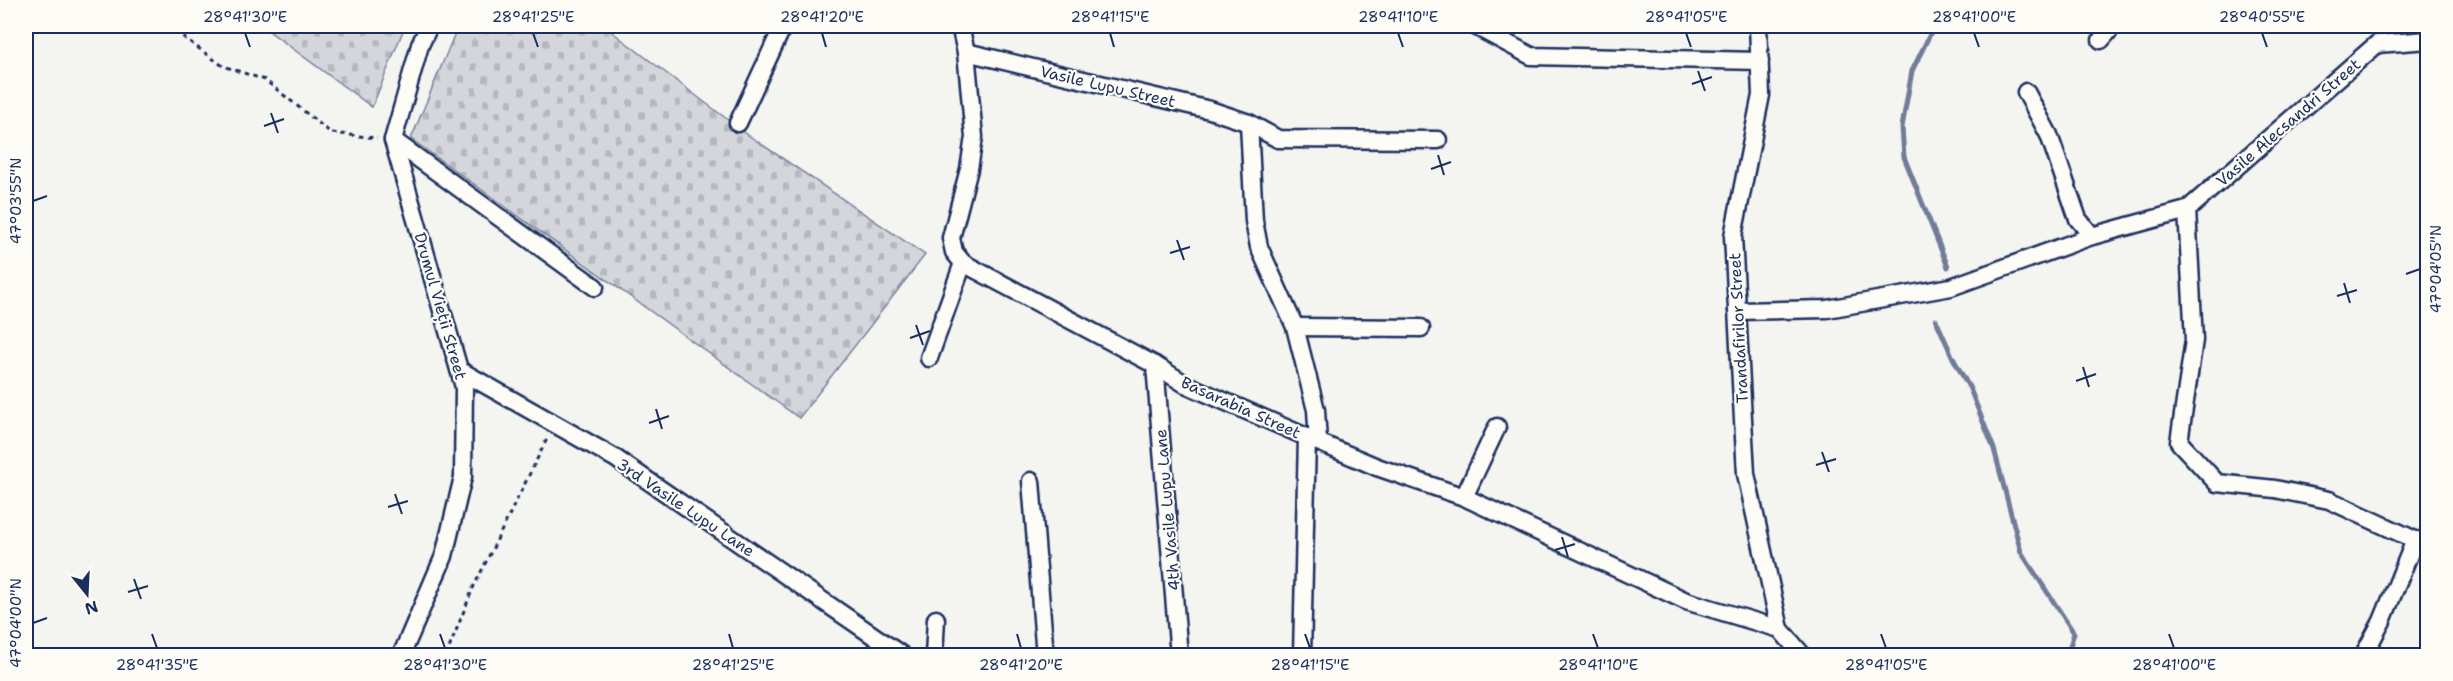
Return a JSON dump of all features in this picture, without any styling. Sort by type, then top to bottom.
[{"type":"street","points":[[429,26],[420,45],[393,140],[595,287]]},
{"type":"street","points":[[738,123],[783,26]]},
{"type":"street","points":[[928,358],[963,263],[954,252],[951,238],[969,169],[974,137],[966,52],[960,26]]},
{"type":"street","points":[[1475,26],[1531,56],[1760,61]]},
{"type":"street","name":"Trandafirilor Street","points":[[1758,26],[1761,94],[1733,236],[1746,474],[1780,629]]},
{"type":"street","points":[[2101,40],[2113,26]]},
{"type":"street","name":"Vasile Alecsandri Street","points":[[1737,311],[1827,309],[1951,287],[2092,236],[2187,210],[2377,44],[2427,40]]},
{"type":"street","name":"Vasile Lupu Street","points":[[966,52],[1210,110],[1249,123],[1278,139],[1438,140]]},
{"type":"street","points":[[2026,93],[2049,135],[2078,219],[2092,236]]},
{"type":"street","points":[[1249,123],[1254,221],[1259,247],[1295,327],[1316,410],[1312,440],[1302,656]]},
{"type":"street","name":"Drumul Vieții Street","points":[[393,140],[464,387],[463,477],[444,556],[401,656]]},
{"type":"street","points":[[2187,210],[2194,340],[2179,442],[2217,483],[2276,489],[2329,500],[2421,541],[2363,656]]},
{"type":"street","name":"Basarabia Street","points":[[963,263],[1155,365],[1185,384],[1377,467],[1464,497],[1686,602],[1780,629]]},
{"type":"street","points":[[1295,327],[1421,328]]},
{"type":"street","name":"4th Vasile Lupu Lane","points":[[1155,365],[1179,656]]},
{"type":"street","name":"3rd Vasile Lupu Lane","points":[[461,371],[615,458],[903,656]]},
{"type":"street","points":[[1464,497],[1497,427]]},
{"type":"street","points":[[1031,481],[1045,656]]},
{"type":"street","points":[[934,656],[936,619]]},
{"type":"street","points":[[1780,629],[1803,656]]},
{"type":"path","points":[[168,26],[223,66],[265,80],[331,133],[393,140]]},
{"type":"path","points":[[446,656],[472,588],[555,424]]},
{"type":"green space","points":[[262,26],[405,26],[372,107]]},
{"type":"green space","points":[[458,26],[604,26],[748,135],[925,255],[799,418],[411,139]]},
{"type":"waterway","points":[[1934,26],[1912,71],[1902,127],[1904,157],[1948,267]]},
{"type":"waterway","points":[[1936,320],[1970,389],[1994,449],[2021,552],[2074,633],[2067,656]]}]
